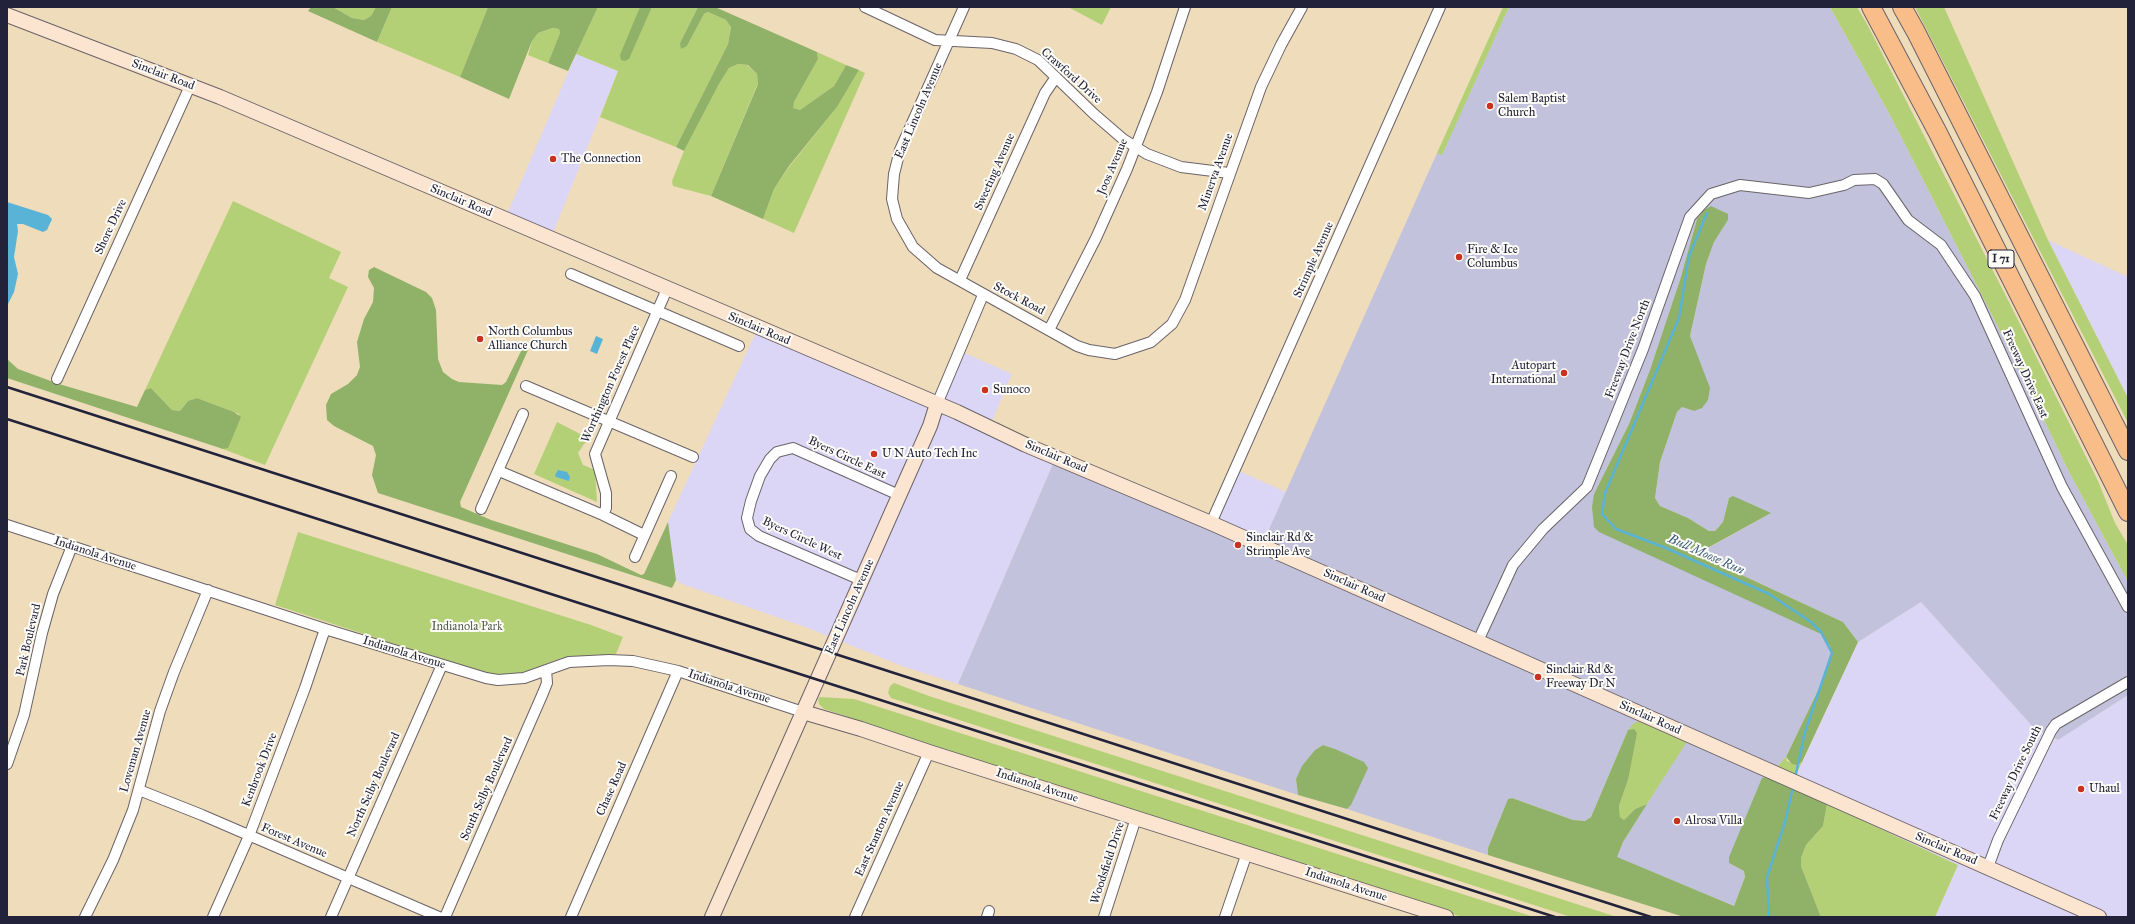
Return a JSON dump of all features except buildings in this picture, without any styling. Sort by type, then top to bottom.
[{"type":"highway","name":"I 71","points":[[1871,7],[1938,133],[2128,512]]},
{"type":"highway","name":"I 71","points":[[1902,7],[1924,46],[2128,451]]},
{"type":"main road","name":"Sinclair Road","points":[[7,15],[190,86],[937,404],[1026,445],[1211,523],[2099,917]]},
{"type":"main road","name":"East Lincoln Avenue","points":[[712,917],[930,426],[937,404]]},
{"type":"main road","name":"Indianola Avenue","points":[[803,712],[861,729],[1446,917]]},
{"type":"street","name":"Crawford Drive","points":[[865,7],[935,40],[992,43],[1016,49],[1038,60],[1094,114],[1123,139],[1147,154],[1181,167],[1229,173]]},
{"type":"street","name":"East Lincoln Avenue","points":[[897,220],[892,199],[894,174],[900,150],[964,7]]},
{"type":"street","name":"Joos Avenue","points":[[1049,330],[1096,238],[1136,147],[1185,7]]},
{"type":"street","name":"Minerva Avenue","points":[[1152,342],[1172,324],[1185,300],[1229,173],[1261,87],[1281,45],[1302,7]]},
{"type":"street","name":"Strimple Avenue","points":[[1211,523],[1440,7]]},
{"type":"street","name":"Sweeting Avenue","points":[[960,280],[1045,93],[1056,77]]},
{"type":"street","name":"Shore Drive","points":[[57,379],[190,86]]},
{"type":"street","name":"Freeway Drive East","points":[[1866,178],[1875,179],[1883,184],[1908,220],[1941,245],[1976,296],[2062,487],[2128,608]]},
{"type":"street","name":"Freeway Drive North","points":[[1478,641],[1513,565],[1542,529],[1587,487],[1643,349],[1690,217],[1711,194],[1740,185],[1808,193],[1844,185],[1854,180],[1866,178]]},
{"type":"street","name":"Stock Road","points":[[897,220],[913,247],[937,268],[1077,346],[1089,350],[1115,354],[1152,342]]},
{"type":"street","points":[[572,274],[739,346]]},
{"type":"street","name":"Worthington Forest Place","points":[[603,515],[606,493],[595,454],[667,289]]},
{"type":"street","name":"East Lincoln Avenue","points":[[937,404],[983,295]]},
{"type":"street","points":[[526,386],[693,457]]},
{"type":"street","points":[[481,509],[524,414]]},
{"type":"street","name":"Byers Circle East","points":[[756,487],[770,459],[777,452],[793,448],[899,495]]},
{"type":"street","points":[[499,471],[603,515],[644,535]]},
{"type":"street","points":[[634,557],[670,476]]},
{"type":"street","name":"Byers Circle West","points":[[756,487],[747,518],[750,529],[759,536],[861,580]]},
{"type":"street","name":"Indianola Avenue","points":[[7,525],[442,665],[498,680],[524,678],[569,662],[609,660],[646,663],[678,671],[803,712]]},
{"type":"street","name":"Park Boulevard","points":[[7,764],[24,715],[42,633],[53,594],[72,546]]},
{"type":"street","name":"Loveman Avenue","points":[[85,917],[113,860],[139,790],[169,685],[208,590]]},
{"type":"street","name":"Kenbrook Drive","points":[[213,917],[249,836],[305,688],[325,628]]},
{"type":"street","name":"North Selby Boulevard","points":[[331,917],[442,665]]},
{"type":"street","name":"South Selby Boulevard","points":[[445,917],[543,693],[547,683],[546,670]]},
{"type":"street","name":"Chase Road","points":[[570,917],[678,671]]},
{"type":"street","name":"Freeway Drive South","points":[[1988,867],[1998,840],[2051,730],[2056,724],[2128,682]]},
{"type":"street","name":"East Stanton Avenue","points":[[855,917],[929,752]]},
{"type":"street","name":"Forest Avenue","points":[[139,790],[202,815],[439,917]]},
{"type":"street","name":"Woodsfield Drive","points":[[1104,917],[1136,818]]},
{"type":"street","points":[[1224,917],[1243,869],[1247,853]]},
{"type":"shaded area","points":[[1509,7],[1830,7],[1890,115],[2022,374],[2068,470],[2128,582],[2128,695],[2058,740],[2033,727],[1921,602],[1858,642],[1843,622],[1703,557],[1701,552],[1771,513],[1729,498],[1723,522],[1715,531],[1709,531],[1688,518],[1660,506],[1655,498],[1660,462],[1677,412],[1682,407],[1694,411],[1692,345],[1690,336],[1706,264],[1714,242],[1728,220],[1697,219],[1680,280],[1650,370],[1629,424],[1594,494],[1821,634],[1830,646],[1831,657],[1824,678],[1786,757],[1768,776],[1729,863],[1744,871],[1745,877],[1734,906],[1616,857],[1623,842],[1687,740],[1628,730],[1591,817],[1585,821],[1573,820],[1512,798],[1508,799],[1488,848],[1488,855],[1347,809],[1351,805],[1335,749],[1323,745],[1315,750],[1296,779],[1298,795],[958,684],[1056,457],[1262,545],[1437,153],[1442,154]]},
{"type":"shaded area","points":[[576,54],[618,71],[551,238],[505,219]]},
{"type":"shaded area","points":[[2048,240],[2128,277],[2128,398]]},
{"type":"shaded area","points":[[758,328],[934,404],[958,350],[1012,374],[989,428],[1056,457],[958,684],[902,666],[808,628],[682,584],[676,580],[668,522]]},
{"type":"shaded area","points":[[1232,468],[1286,492],[1262,545],[1208,522]]},
{"type":"shaded area","points":[[1921,602],[2033,727],[2057,740],[2128,695],[2128,917],[1935,917],[1958,865],[1791,787],[1858,642]]},
{"type":"green space","points":[[311,7],[333,7],[352,18],[364,20],[371,16],[376,7],[392,7],[377,42],[308,11]]},
{"type":"green space","points":[[333,7],[376,7],[371,16],[364,20],[352,18]]},
{"type":"green space","points":[[392,7],[488,7],[460,77],[377,42]]},
{"type":"green space","points":[[488,7],[598,7],[568,71],[548,63],[560,33],[559,29],[553,28],[538,33],[532,41],[509,99],[460,77]]},
{"type":"green space","points":[[598,7],[640,7],[625,61],[629,58],[652,7],[698,7],[680,43],[687,46],[704,14],[708,12],[726,20],[731,26],[728,44],[676,147],[600,117],[618,71],[576,54]]},
{"type":"green space","points":[[640,7],[652,7],[629,59],[625,61],[621,60],[620,55]]},
{"type":"green space","points":[[698,7],[715,7],[817,52],[818,59],[794,102],[793,108],[800,110],[834,86],[846,65],[859,70],[837,107],[789,166],[774,189],[763,219],[711,196],[758,84],[757,74],[748,65],[738,64],[729,68],[684,151],[676,147],[728,44],[731,27],[726,20],[708,12],[704,14],[687,46],[681,49],[680,43]]},
{"type":"green space","points":[[1068,7],[1111,7],[1102,25]]},
{"type":"green space","points":[[1503,7],[1509,7],[1442,155],[1437,153]]},
{"type":"green space","points":[[1830,7],[1857,7],[1867,24],[2010,304],[2098,481],[2115,523],[2128,545],[2128,582],[2068,470],[2022,374],[1890,115]]},
{"type":"green space","points":[[1915,7],[1944,7],[2048,240],[2128,398],[2128,423]]},
{"type":"green space","points":[[554,28],[559,29],[560,33],[548,63],[528,55],[532,41],[538,33]]},
{"type":"green space","points":[[817,52],[846,65],[834,86],[800,110],[792,108],[818,59]]},
{"type":"green space","points":[[738,64],[747,65],[757,74],[758,83],[711,196],[673,186],[672,181],[684,151],[719,84],[729,68]]},
{"type":"green space","points":[[859,70],[865,73],[794,233],[763,219],[774,189],[789,167],[837,107]]},
{"type":"green space","points":[[233,201],[341,252],[329,278],[348,287],[265,465],[223,449],[228,447],[239,414],[197,398],[188,401],[180,411],[172,410],[151,388],[145,390]]},
{"type":"green space","points":[[1711,206],[1728,214],[1728,220],[1714,242],[1706,264],[1690,336],[1710,388],[1708,400],[1702,408],[1694,411],[1682,407],[1677,412],[1660,462],[1655,498],[1660,506],[1688,518],[1709,531],[1715,531],[1723,522],[1729,498],[1733,496],[1771,513],[1702,551],[1703,557],[1843,622],[1858,642],[1802,762],[1797,765],[1792,764],[1786,757],[1824,678],[1831,657],[1830,646],[1821,634],[1599,532],[1594,527],[1592,507],[1594,494],[1629,424],[1650,370],[1680,280],[1697,219],[1704,210]]},
{"type":"green space","points":[[374,267],[426,292],[432,298],[436,310],[438,359],[443,372],[452,379],[459,382],[502,385],[506,382],[523,347],[527,347],[528,350],[460,502],[461,507],[491,520],[597,554],[641,575],[644,574],[668,522],[676,580],[672,588],[378,493],[372,475],[376,455],[373,446],[334,426],[327,420],[326,405],[331,394],[348,384],[357,375],[360,367],[357,342],[364,319],[373,302],[374,288],[368,277],[369,270]]},
{"type":"green space","points":[[7,359],[18,369],[59,384],[137,407],[145,390],[151,388],[172,410],[180,411],[188,401],[197,398],[234,412],[241,417],[228,448],[223,449],[7,378]]},
{"type":"green space","points":[[557,422],[590,439],[584,444],[578,453],[583,465],[595,470],[597,502],[534,474]]},
{"type":"green space","name":"Indianola Park","points":[[298,532],[591,625],[623,637],[616,654],[562,658],[518,674],[495,675],[477,671],[275,605]]},
{"type":"green space","points":[[894,683],[929,696],[1617,917],[1571,917],[891,698],[888,693],[890,686]]},
{"type":"green space","points":[[820,697],[854,699],[1534,917],[1462,917],[900,737],[864,722],[824,709],[819,704],[818,699]]},
{"type":"green space","points":[[1640,720],[1688,740],[1647,804],[1635,809],[1624,820],[1620,817],[1619,806],[1628,780],[1634,729],[1628,730],[1633,724]]},
{"type":"green space","points":[[1634,729],[1637,733],[1628,780],[1619,806],[1620,817],[1624,820],[1635,809],[1647,804],[1623,842],[1617,857],[1734,906],[1745,877],[1744,871],[1729,863],[1729,857],[1762,778],[1768,776],[1827,804],[1823,826],[1806,845],[1801,858],[1801,866],[1821,917],[1684,917],[1488,855],[1488,848],[1508,799],[1512,798],[1573,820],[1585,821],[1591,817],[1628,730]]},
{"type":"green space","points":[[1323,745],[1364,762],[1368,768],[1351,805],[1347,809],[1298,795],[1296,779],[1302,766],[1315,750]]},
{"type":"green space","points":[[1786,757],[1787,761],[1797,765],[1802,762],[1795,777],[1776,768]]},
{"type":"green space","points":[[1827,804],[1958,865],[1935,917],[1821,917],[1801,866],[1801,858],[1806,845],[1823,826]]},
{"type":"water","points":[[7,202],[48,215],[52,219],[47,230],[43,232],[23,224],[17,224],[18,231],[14,257],[18,274],[14,292],[7,306]]},
{"type":"water","points":[[596,336],[603,339],[597,354],[590,351]]},
{"type":"water","points":[[558,470],[567,472],[570,477],[569,481],[556,477],[555,475]]},
{"type":"waterway","name":"Bull Moose Run","points":[[1707,213],[1689,256],[1679,318],[1605,493],[1602,514],[1616,529],[1666,548],[1769,594],[1811,622],[1821,632],[1832,653],[1805,732],[1795,778]]},
{"type":"waterway","name":"Bull Moose Run","points":[[1769,917],[1767,877],[1785,822],[1793,787]]},
{"type":"railway","points":[[7,387],[1651,917]]},
{"type":"railway","points":[[7,419],[1555,917]]},
{"type":"place","name":"Salem Baptist Church","points":[[1490,106]]},
{"type":"place","name":"The Connection","points":[[553,159]]},
{"type":"place","name":"Fire & Ice Columbus","points":[[1459,257]]},
{"type":"place","name":"North Columbus Alliance Church","points":[[480,339]]},
{"type":"place","name":"Autopart International","points":[[1564,373]]},
{"type":"place","name":"Sunoco","points":[[985,390]]},
{"type":"place","name":"U N Auto Tech Inc","points":[[874,454]]},
{"type":"place","name":"Sinclair Rd & Strimple Ave","points":[[1238,545]]},
{"type":"place","name":"Sinclair Rd & Freeway Dr N","points":[[1538,677]]},
{"type":"place","name":"Uhaul","points":[[2081,789]]},
{"type":"place","name":"Alrosa Villa","points":[[1677,821]]}]
